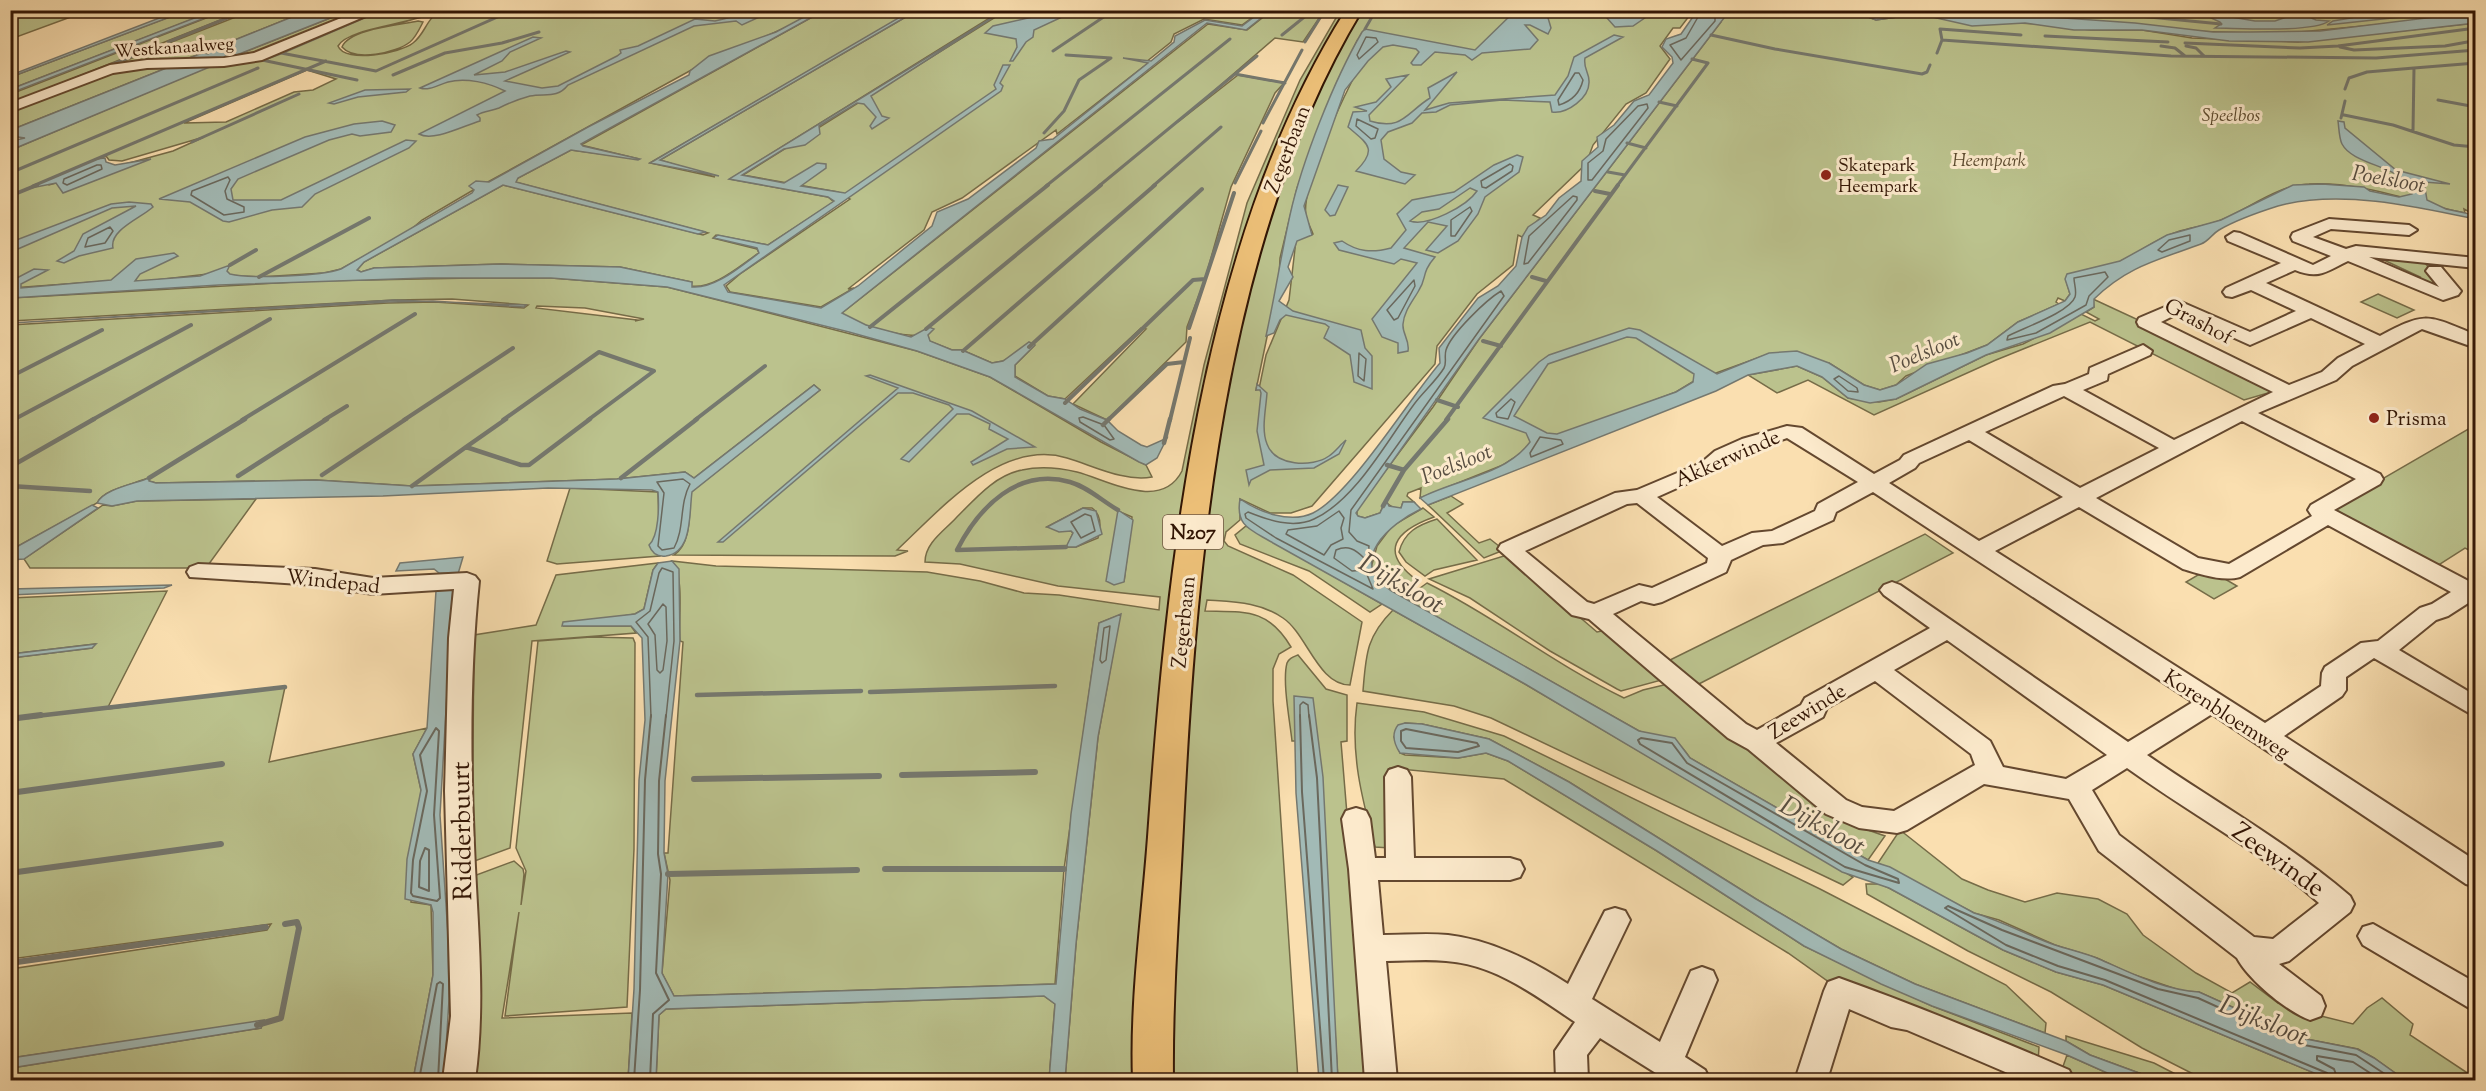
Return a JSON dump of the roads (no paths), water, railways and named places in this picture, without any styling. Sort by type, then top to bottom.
[{"type":"main road","name":"Zegerbaan","points":[[1153,1080],[1167,794],[1184,602],[1213,410],[1237,303],[1272,186],[1320,71],[1354,10]]},
{"type":"street","name":"Westkanaalweg","points":[[10,108],[110,69],[147,64],[224,62],[257,57],[374,10]]},
{"type":"street","points":[[2395,214],[2409,230],[2452,291],[2444,295],[2349,255],[2331,251],[2299,237],[2329,224],[2409,230]]},
{"type":"street","points":[[2234,237],[2313,271],[2356,251],[2434,264],[2475,263]]},
{"type":"street","name":"Grashof","points":[[2232,292],[2296,263]]},
{"type":"street","points":[[2251,284],[2379,343]]},
{"type":"street","name":"Grashof","points":[[2288,392],[2146,322],[2179,306],[2250,339],[2309,312]]},
{"type":"street","points":[[1979,550],[2243,413],[2329,376],[2345,362],[2425,322],[2475,342]]},
{"type":"street","points":[[1596,612],[1639,593],[1654,596],[1718,567],[1720,556],[1760,537],[1775,538],[1825,515],[1826,509],[1869,488],[1872,482],[1908,464],[1911,459],[2060,390],[2068,390],[2100,376],[2097,372],[2143,351]]},
{"type":"street","points":[[2068,390],[2174,448]]},
{"type":"street","points":[[2243,413],[2372,479],[2319,510],[2469,591],[2440,610],[2428,614],[2383,650]]},
{"type":"street","name":"Akkerwinde","points":[[1757,742],[1737,731],[1596,612],[1580,609],[1509,549],[1623,498],[1641,496],[1708,467],[1716,458],[1782,431],[1795,432],[1979,550]]},
{"type":"street","points":[[1970,432],[2191,564],[2232,572],[2328,516]]},
{"type":"street","name":"Akkerwinde","points":[[1641,496],[1720,556]]},
{"type":"street","name":"Korenbloemweg","points":[[1979,550],[2069,612],[2265,736],[2475,876]]},
{"type":"street","name":"Windepad","points":[[198,572],[315,577],[372,586],[467,581]]},
{"type":"street","name":"Ridderbuurt","points":[[459,1080],[466,1016],[458,791],[461,638],[467,581]]},
{"type":"street","name":"Zeewinde","points":[[1893,590],[2127,755],[2301,873],[2340,904],[2278,952],[2248,949]]},
{"type":"street","name":"Zeewinde","points":[[1948,629],[1814,704],[1814,710],[1757,742],[1836,807],[1859,817],[1897,822],[1981,773],[2066,789],[2076,787]]},
{"type":"street","points":[[2265,736],[2333,690],[2334,673],[2370,649],[2383,650],[2404,666],[2475,708]]},
{"type":"street","points":[[1876,669],[1981,748],[1993,774]]},
{"type":"street","points":[[2212,702],[2076,787],[2109,843],[2248,949],[2256,964],[2310,1006]]},
{"type":"street","points":[[1398,777],[1400,869]]},
{"type":"street","points":[[1356,819],[1363,869],[1381,1080]]},
{"type":"street","points":[[1363,869],[1510,869]]},
{"type":"street","points":[[1572,1080],[1572,1052],[1615,920]]},
{"type":"street","points":[[2373,936],[2475,999]]},
{"type":"street","points":[[1370,948],[1448,948],[1485,956],[1528,975],[1694,1080]]},
{"type":"street","points":[[1667,1063],[1702,980]]},
{"type":"street","points":[[1811,1080],[1839,990],[1892,1013],[1910,1017],[2052,1079]]},
{"type":"water","points":[[180,10],[186,11],[11,77],[11,75]]},
{"type":"water","points":[[215,10],[223,11],[11,93],[11,89]]},
{"type":"water","points":[[912,10],[916,11],[660,160],[719,176],[650,163]]},
{"type":"water","points":[[1063,10],[1075,11],[1034,30],[1033,37],[1026,42],[1013,61],[1010,61],[1017,47],[1016,39],[985,33],[993,26]]},
{"type":"water","points":[[1952,10],[2135,23],[2213,32],[2320,31],[2475,12],[2476,23],[2308,42],[2229,41],[2142,30],[2074,30],[2025,23],[1972,26],[1919,14],[1876,20],[1852,11]]},
{"type":"water","points":[[307,11],[322,11],[316,14],[318,16],[332,11],[348,11],[229,58],[187,59]]},
{"type":"water","points":[[765,11],[766,14],[742,25],[736,21],[694,26],[568,85],[560,92],[530,96],[514,101],[477,115],[480,121],[448,132],[432,136],[419,134],[505,91],[485,83],[462,80],[430,88],[420,88],[533,37],[541,38],[510,52],[502,61],[474,75],[505,72],[566,51],[570,52],[505,81],[542,88],[558,86],[617,56],[621,53],[620,50],[638,46],[695,19],[715,21]]},
{"type":"water","points":[[815,11],[823,11],[581,144],[640,159],[571,150],[518,178],[516,182],[706,232],[698,234],[503,185],[364,262],[357,270],[361,272],[374,268],[501,264],[620,267],[692,282],[692,287],[701,287],[719,281],[759,253],[757,248],[714,238],[718,235],[768,245],[834,201],[828,197],[729,179],[1003,11],[871,96],[882,116],[889,118],[872,129],[870,126],[876,117],[864,104],[857,103],[819,126],[820,134],[805,145],[784,149],[742,175],[784,183],[817,163],[826,164],[826,168],[801,186],[845,193],[996,89],[994,85],[1003,65],[1010,65],[1000,83],[1003,86],[1001,91],[724,285],[728,292],[821,308],[858,286],[932,226],[937,212],[968,199],[1036,148],[1039,141],[1053,139],[1148,63],[1123,58],[1151,61],[1174,42],[1175,36],[1205,20],[1242,26],[1262,11],[1270,11],[1246,30],[1207,23],[842,313],[866,325],[911,337],[929,327],[934,329],[928,335],[930,341],[952,350],[962,350],[992,363],[1003,361],[1029,342],[1035,345],[1015,365],[1015,377],[1048,396],[1065,399],[1080,409],[1107,420],[1118,431],[1141,445],[1147,447],[1167,438],[1157,458],[1146,465],[1139,462],[990,377],[917,351],[667,287],[551,278],[426,278],[219,285],[11,298],[11,281],[34,269],[48,270],[21,284],[21,288],[111,280],[136,259],[174,253],[178,256],[140,274],[135,281],[200,276],[230,265],[227,271],[240,276],[303,275],[341,269],[472,193],[474,190],[469,186],[476,181],[489,182],[689,75],[690,71],[709,56],[776,32]]},
{"type":"water","points":[[1515,11],[1546,11],[1551,28],[1548,34],[1530,25],[1525,25],[1538,40],[1530,49],[1482,53],[1472,60],[1465,55],[1435,52],[1421,65],[1413,65],[1411,63],[1419,52],[1416,49],[1393,45],[1383,47],[1368,61],[1345,90],[1304,206],[1312,235],[1297,241],[1288,267],[1293,277],[1279,301],[1293,311],[1361,330],[1365,348],[1372,356],[1372,389],[1354,382],[1350,355],[1324,338],[1329,327],[1325,324],[1286,315],[1280,320],[1274,333],[1266,336],[1290,215],[1302,170],[1330,97],[1362,32],[1365,29],[1475,50]]},
{"type":"water","points":[[1621,11],[1655,11],[1633,26],[1615,27],[1607,18]]},
{"type":"water","points":[[1697,11],[1723,11],[1719,15],[1724,18],[1479,339],[1356,513],[1365,518],[1380,513],[1386,500],[1389,506],[1401,508],[1403,502],[1414,502],[1421,509],[1397,524],[1377,544],[1372,556],[1372,567],[1378,579],[1390,590],[1639,731],[1675,738],[1690,758],[1868,860],[1890,867],[1974,913],[2055,945],[2094,957],[2148,980],[2173,988],[2199,992],[2301,1038],[2357,1049],[2405,1080],[2331,1080],[2103,985],[2056,972],[2003,950],[1889,888],[1842,872],[1525,684],[1258,535],[1243,522],[1240,516],[1240,499],[1275,515],[1304,516],[1328,503],[1345,487],[1440,363],[1439,348],[1478,298],[1498,286],[1516,266],[1522,237],[1528,227],[1546,215],[1559,198],[1581,181],[1582,161],[1598,147],[1597,137],[1614,125],[1634,101],[1649,95],[1673,63],[1672,57],[1662,47],[1666,39],[1681,34]]},
{"type":"water","points":[[2196,11],[2255,21],[2275,21],[2287,17],[2290,11],[2318,11],[2302,14],[2316,20],[2329,21],[2320,25],[2292,28],[2215,28],[2221,24],[2220,22]]},
{"type":"water","points":[[2335,11],[2457,11],[2327,25],[2333,21],[2351,18]]},
{"type":"water","points":[[1614,35],[1623,37],[1585,58],[1589,78],[1588,87],[1582,99],[1571,108],[1552,112],[1550,102],[1502,100],[1450,105],[1436,112],[1422,113],[1412,123],[1388,132],[1381,140],[1384,159],[1401,172],[1415,175],[1405,184],[1356,171],[1367,157],[1368,147],[1348,127],[1353,112],[1367,111],[1355,107],[1376,102],[1391,87],[1386,79],[1408,75],[1369,115],[1370,121],[1390,124],[1403,119],[1430,98],[1428,88],[1457,72],[1425,110],[1449,103],[1555,95],[1568,76],[1574,57]]},
{"type":"water","points":[[212,66],[11,150],[11,141],[25,138],[11,136],[11,130],[169,67]]},
{"type":"water","points":[[410,89],[406,92],[358,97],[334,104],[329,103],[365,90]]},
{"type":"water","points":[[382,121],[395,125],[391,132],[360,136],[352,134],[329,140],[238,179],[231,189],[233,200],[281,200],[406,140],[416,141],[409,148],[315,194],[302,207],[272,210],[229,222],[223,221],[190,202],[159,199],[305,137],[354,124]]},
{"type":"water","points":[[2338,121],[2344,122],[2345,128],[2396,170],[2450,184],[2424,182],[2427,200],[2446,209],[2475,215],[2475,219],[2427,209],[2351,199],[2301,201],[2278,206],[2226,226],[2201,244],[2131,271],[2094,299],[2094,307],[2050,333],[1986,355],[1896,399],[1870,403],[1848,398],[1822,377],[1797,366],[1748,375],[1716,391],[1428,505],[1420,498],[1493,470],[1519,453],[1530,442],[1526,433],[1483,418],[1539,362],[1549,355],[1629,328],[1640,330],[1717,374],[1769,353],[1797,351],[1829,363],[1864,385],[1880,390],[1896,385],[1927,364],[1987,345],[2018,322],[2065,301],[2070,294],[2065,279],[2067,274],[2120,261],[2167,235],[2221,220],[2293,185],[2322,184],[2364,187],[2370,191],[2399,197],[2412,194],[2409,185],[2392,172],[2348,152],[2341,142]],"holes":[[[1627,337],[1636,338],[1694,374],[1693,382],[1676,392],[1557,434],[1547,433],[1514,416],[1548,364]]]},
{"type":"water","points":[[1517,155],[1523,157],[1519,172],[1485,197],[1478,214],[1458,241],[1438,253],[1426,250],[1447,226],[1428,222],[1404,248],[1435,257],[1405,315],[1403,328],[1408,351],[1398,353],[1398,343],[1382,337],[1372,319],[1417,263],[1401,259],[1394,264],[1339,250],[1334,243],[1342,241],[1365,250],[1378,251],[1391,248],[1406,230],[1397,214],[1412,200],[1454,192],[1494,165]],"holes":[[[1470,188],[1477,191],[1465,203],[1446,214],[1426,221],[1410,221],[1422,212],[1439,209]]]},
{"type":"water","points":[[105,158],[106,162],[115,165],[151,159],[63,193],[56,183],[26,189],[96,159]]},
{"type":"water","points":[[1338,185],[1348,187],[1335,215],[1330,216],[1325,210]]},
{"type":"water","points":[[129,202],[151,204],[153,207],[121,230],[113,242],[113,248],[79,256],[64,263],[57,261],[74,251],[83,234],[136,206],[112,208],[11,252],[11,242],[111,204]]},
{"type":"water","points":[[394,300],[425,301],[11,323]]},
{"type":"water","points":[[450,302],[526,305],[524,307]]},
{"type":"water","points":[[870,375],[972,411],[1035,447],[1007,449],[973,465],[971,462],[1008,439],[989,429],[990,424],[969,414],[957,414],[909,462],[901,459],[953,409],[949,405],[913,393],[898,393],[723,542],[718,542],[898,388],[866,376]]},
{"type":"water","points":[[1257,384],[1267,393],[1265,438],[1271,451],[1278,457],[1295,463],[1322,460],[1346,440],[1339,454],[1314,468],[1270,470],[1251,480],[1249,485],[1246,470],[1264,465],[1257,431],[1261,393],[1260,390],[1256,390]]},
{"type":"water","points":[[814,385],[820,390],[692,492],[690,520],[685,540],[675,553],[666,556],[656,554],[649,545],[657,528],[658,513],[658,492],[652,490],[548,488],[383,496],[137,501],[112,506],[97,503],[106,494],[149,478],[149,481],[156,483],[316,480],[412,486],[617,479],[685,472],[694,478]]},
{"type":"water","points":[[92,505],[98,508],[24,559],[11,560],[11,550]]},
{"type":"water","points":[[1083,508],[1096,511],[1102,534],[1076,547],[1066,547],[1073,533],[1071,531],[1059,532],[1047,527]]},
{"type":"water","points":[[1118,510],[1133,520],[1124,582],[1114,585],[1106,581]]},
{"type":"water","points":[[463,557],[458,574],[439,573],[434,569],[396,571],[400,563]]},
{"type":"water","points":[[672,561],[679,569],[680,641],[665,781],[664,853],[668,874],[662,973],[674,996],[1056,984],[1071,814],[1099,623],[1121,614],[1098,737],[1076,944],[1065,1080],[1049,1080],[1055,1004],[1044,996],[666,1009],[659,1015],[656,1080],[628,1080],[634,989],[639,780],[645,720],[642,638],[631,626],[562,626],[563,622],[635,614],[644,609],[653,570],[658,563]]},
{"type":"water","points":[[172,585],[164,588],[11,595],[11,589]]},
{"type":"water","points":[[453,588],[440,815],[448,935],[449,1000],[444,1080],[413,1080],[433,975],[433,912],[431,905],[405,899],[407,859],[421,790],[413,754],[427,728],[436,591]]},
{"type":"water","points":[[96,644],[92,648],[11,658],[11,654]]},
{"type":"water","points":[[1294,696],[1313,698],[1323,777],[1338,1080],[1319,1080],[1296,793]]},
{"type":"water","points":[[1422,724],[1489,739],[1569,782],[1756,899],[1841,949],[1915,984],[2066,1041],[2090,1055],[2158,1080],[2123,1080],[2067,1055],[1932,1006],[1881,984],[1804,946],[1657,851],[1508,761],[1486,753],[1458,758],[1400,753],[1394,735],[1398,725]]},
{"type":"water","points":[[264,1020],[261,1028],[11,1068],[11,1058]]},
{"type":"waterway","points":[[168,42],[247,10]]},
{"type":"waterway","points":[[281,53],[381,10]]},
{"type":"waterway","points":[[325,61],[376,71],[513,10]]},
{"type":"waterway","points":[[1053,51],[1114,10]]},
{"type":"waterway","points":[[1282,35],[1313,10]]},
{"type":"waterway","points":[[1305,42],[1325,10]]},
{"type":"waterway","points":[[1365,29],[1376,10]]},
{"type":"waterway","points":[[2108,13],[2221,24]]},
{"type":"waterway","points":[[2185,43],[2300,48],[2338,46],[2476,28]]},
{"type":"waterway","points":[[1942,40],[1940,29],[2021,35]]},
{"type":"waterway","points":[[393,75],[445,53],[502,43],[539,32]]},
{"type":"waterway","points":[[1711,35],[1775,49],[1922,74],[1927,72],[1930,65]]},
{"type":"waterway","points":[[2045,36],[2168,42]]},
{"type":"waterway","points":[[1046,186],[1230,39]]},
{"type":"waterway","points":[[1937,53],[1942,40]]},
{"type":"waterway","points":[[1942,40],[2171,56],[2376,58],[2476,50]]},
{"type":"waterway","points":[[2340,47],[2354,50],[2445,46],[2473,41]]},
{"type":"waterway","points":[[96,71],[160,45],[208,53]]},
{"type":"waterway","points":[[2161,46],[2175,48],[2185,56]]},
{"type":"waterway","points":[[2186,46],[2196,48],[2204,56]]},
{"type":"waterway","points":[[1284,83],[1302,50]]},
{"type":"waterway","points":[[281,53],[325,61]]},
{"type":"waterway","points":[[281,53],[262,60],[306,69]]},
{"type":"waterway","points":[[1044,133],[1064,111],[1079,80],[1111,58],[1066,55]]},
{"type":"waterway","points":[[1235,74],[1257,56]]},
{"type":"waterway","points":[[1676,106],[1708,63],[1692,59]]},
{"type":"waterway","points":[[306,69],[325,61]]},
{"type":"waterway","points":[[2414,68],[2476,63]]},
{"type":"waterway","points":[[10,173],[258,68]]},
{"type":"waterway","points":[[2345,89],[2349,78],[2367,72],[2414,68]]},
{"type":"waterway","points":[[2413,131],[2414,68]]},
{"type":"waterway","points":[[33,186],[306,69]]},
{"type":"waterway","points":[[306,69],[357,80]]},
{"type":"waterway","points":[[1099,186],[1235,74]]},
{"type":"waterway","points":[[1235,74],[1284,83]]},
{"type":"waterway","points":[[1263,123],[1284,83]]},
{"type":"waterway","points":[[192,142],[299,94]]},
{"type":"waterway","points":[[2438,100],[2476,107]]},
{"type":"waterway","points":[[2341,118],[2345,101]]},
{"type":"waterway","points":[[1659,102],[1676,106]]},
{"type":"waterway","points":[[1645,148],[1676,106]]},
{"type":"waterway","points":[[2344,115],[2393,125],[2454,145],[2476,147]]},
{"type":"waterway","points":[[1153,186],[1221,127]]},
{"type":"waterway","points":[[1235,183],[1261,131]]},
{"type":"waterway","points":[[1627,143],[1645,148]]},
{"type":"waterway","points":[[1617,186],[1645,148]]},
{"type":"waterway","points":[[1608,172],[1625,175]]},
{"type":"waterway","points":[[10,196],[37,185]]},
{"type":"waterway","points":[[870,327],[1048,185]]},
{"type":"waterway","points":[[926,329],[1101,185]]},
{"type":"waterway","points":[[963,351],[1155,185]]},
{"type":"waterway","points":[[1500,346],[1618,185]]},
{"type":"waterway","points":[[1029,347],[1202,189]]},
{"type":"waterway","points":[[1595,191],[1610,194]]},
{"type":"waterway","points":[[1189,328],[1234,193]]},
{"type":"waterway","points":[[259,277],[369,218]]},
{"type":"waterway","points":[[230,265],[256,250]]},
{"type":"waterway","points":[[1532,277],[1546,281]]},
{"type":"waterway","points":[[1065,403],[1193,280],[1205,279]]},
{"type":"waterway","points":[[242,420],[415,314]]},
{"type":"waterway","points":[[92,420],[270,319]]},
{"type":"waterway","points":[[13,420],[191,325]]},
{"type":"waterway","points":[[10,377],[102,330]]},
{"type":"waterway","points":[[1170,420],[1190,338]]},
{"type":"waterway","points":[[1483,341],[1500,346]]},
{"type":"waterway","points":[[1456,406],[1500,346]]},
{"type":"waterway","points":[[404,420],[513,348]]},
{"type":"waterway","points":[[503,420],[599,352],[654,371],[588,420]]},
{"type":"waterway","points":[[1108,420],[1167,364],[1184,362]]},
{"type":"waterway","points":[[695,420],[765,366]]},
{"type":"waterway","points":[[1437,400],[1456,406]]},
{"type":"waterway","points":[[324,420],[347,406]]},
{"type":"waterway","points":[[1446,420],[1456,406]]},
{"type":"waterway","points":[[10,422],[16,419]]},
{"type":"waterway","points":[[10,467],[94,419]]},
{"type":"waterway","points":[[149,478],[245,419]]},
{"type":"waterway","points":[[238,476],[327,419]]},
{"type":"waterway","points":[[322,475],[406,419]]},
{"type":"waterway","points":[[466,447],[506,419]]},
{"type":"waterway","points":[[466,447],[521,465],[529,465],[590,419]]},
{"type":"waterway","points":[[621,478],[697,419]]},
{"type":"waterway","points":[[1164,443],[1170,419]]},
{"type":"waterway","name":"Poelsloot","points":[[1404,470],[1448,419]]},
{"type":"waterway","points":[[1103,425],[1108,420]]},
{"type":"waterway","points":[[412,486],[466,447]]},
{"type":"waterway","points":[[1387,465],[1404,470]]},
{"type":"waterway","points":[[1383,506],[1404,470]]},
{"type":"waterway","points":[[1066,547],[957,550],[977,519],[1002,494],[1034,480],[1051,479],[1077,484],[1118,510]]},
{"type":"waterway","points":[[10,486],[90,491]]},
{"type":"waterway","points":[[870,692],[1055,686]]},
{"type":"waterway","points":[[28,717],[285,687]]},
{"type":"waterway","points":[[697,695],[861,691]]},
{"type":"waterway","points":[[10,719],[41,715]]},
{"type":"waterway","points":[[10,793],[222,764]]},
{"type":"waterway","points":[[902,775],[1035,772]]},
{"type":"waterway","points":[[694,779],[879,776]]},
{"type":"waterway","points":[[10,873],[221,844]]},
{"type":"waterway","points":[[885,869],[1064,869]]},
{"type":"waterway","points":[[668,874],[857,870]]},
{"type":"waterway","points":[[257,1025],[281,1018],[299,928],[297,922],[285,924]]},
{"type":"waterway","points":[[10,963],[266,927]]},
{"type":"place","name":"Skatepark Heempark","points":[[1826,175]]},
{"type":"place","name":"Prisma","points":[[2374,418]]},
{"type":"park label","name":"Speelbos","points":[[2231,115]]},
{"type":"park label","name":"Heempark","points":[[1989,160]]},
{"type":"water label","name":"Dijksloot","points":[[1402,583]]},
{"type":"water label","name":"Dijksloot","points":[[1823,825]]},
{"type":"water label","name":"Dijksloot","points":[[2264,1020]]}]
